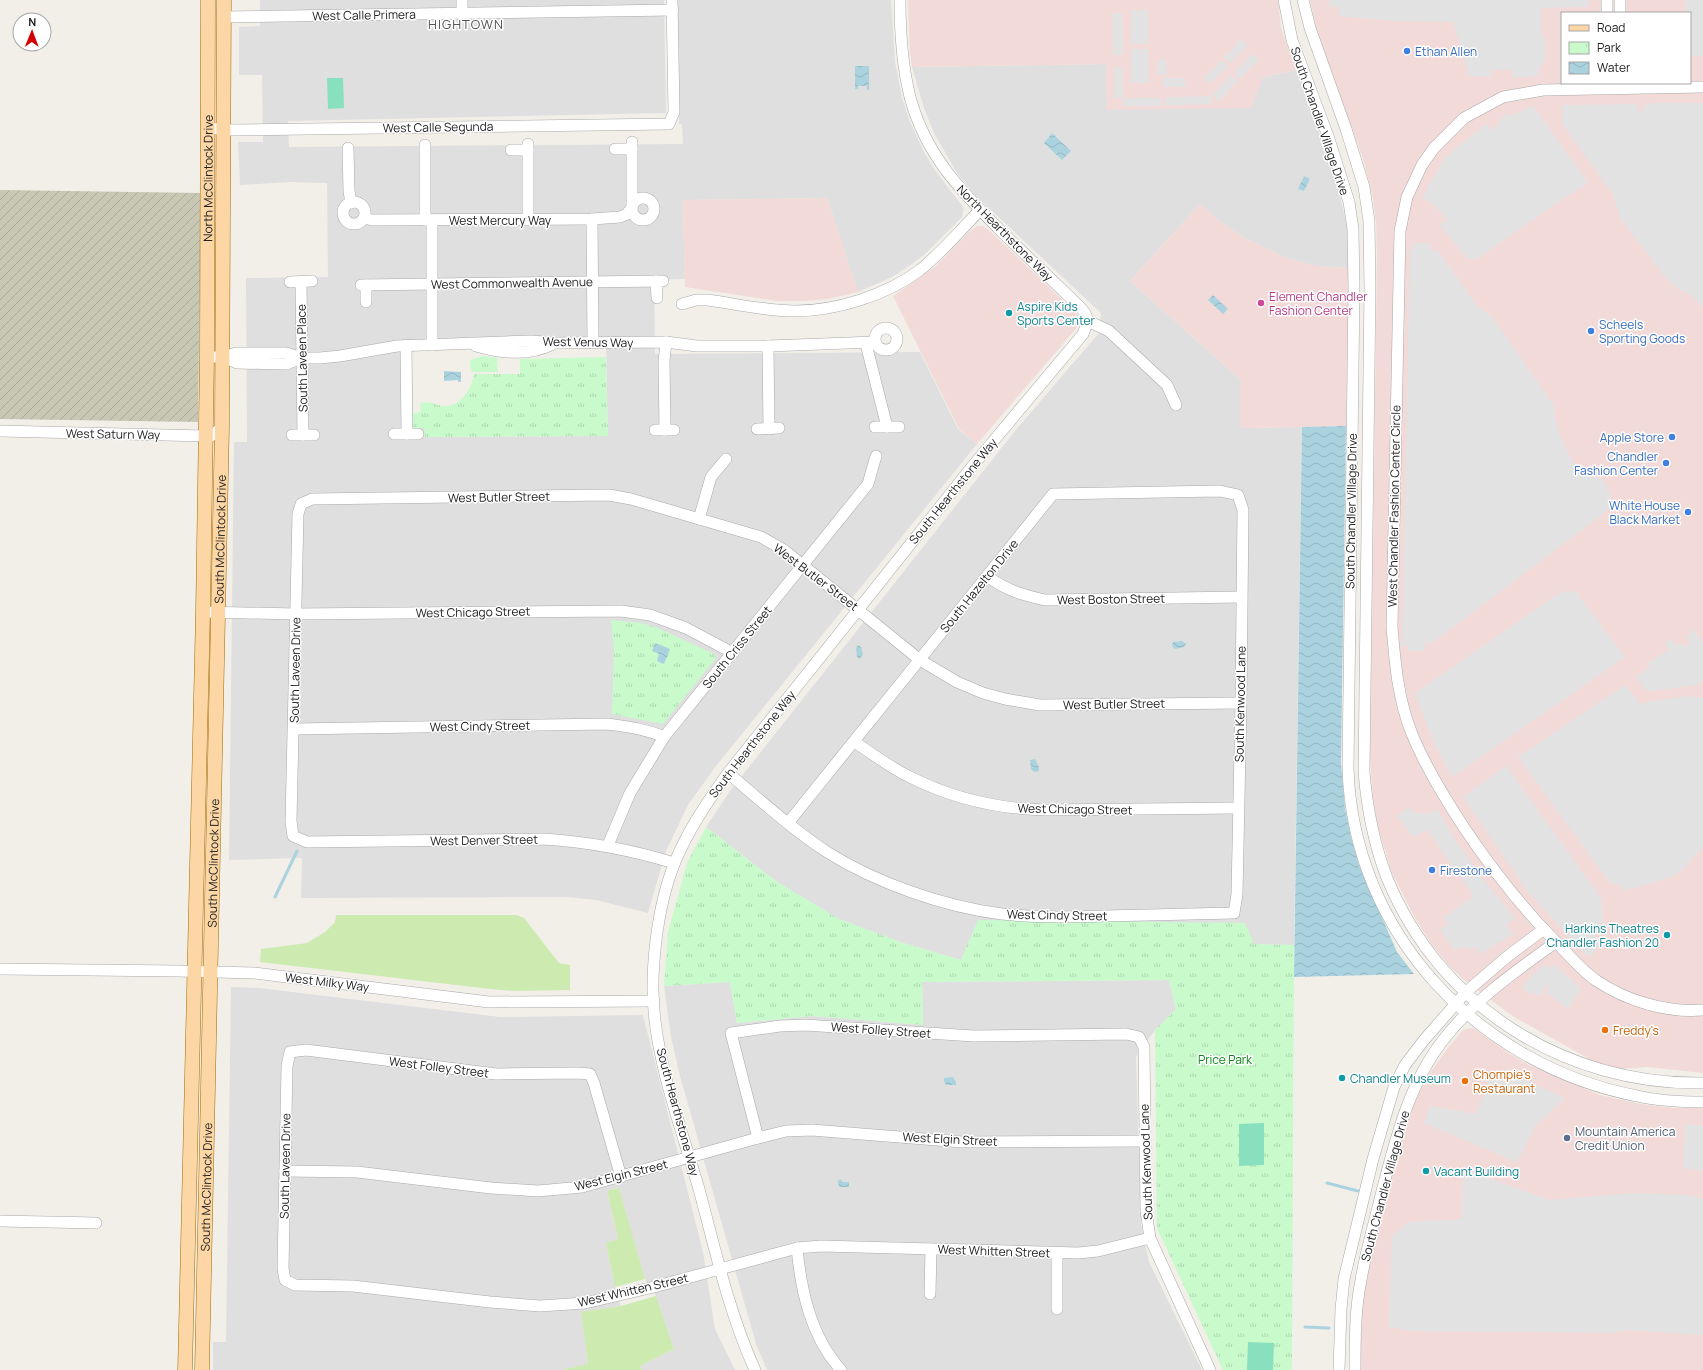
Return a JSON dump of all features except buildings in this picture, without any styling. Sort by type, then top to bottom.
[{"type":"main road","name":"North McClintock Drive","points":[[207,357],[208,0]]},
{"type":"main road","name":"North McClintock Drive","points":[[223,357],[224,0]]},
{"type":"main road","name":"South McClintock Drive","points":[[185,1370],[203,612],[207,357]]},
{"type":"main road","name":"South McClintock Drive","points":[[202,1370],[219,613],[223,357]]},
{"type":"street","points":[[462,0],[462,14]]},
{"type":"street","name":"North Hearthstone Way","points":[[900,0],[902,57],[910,96],[926,137],[942,166],[964,194],[1080,307],[1085,313],[1088,322]]},
{"type":"street","points":[[1284,2],[1295,0]]},
{"type":"street","name":"South Chandler Village Drive","points":[[1303,0],[1317,49],[1346,129],[1361,176],[1369,221],[1370,289],[1363,727],[1364,772],[1369,813],[1374,838],[1385,870],[1405,916],[1437,962],[1472,997]]},
{"type":"street","points":[[1607,0],[1607,12]]},
{"type":"street","points":[[1620,0],[1620,12]]},
{"type":"street","name":"South Chandler Village Drive","points":[[1284,2],[1292,40],[1323,121],[1345,187],[1353,229],[1354,289],[1348,768],[1350,801],[1356,830],[1369,873],[1387,914],[1410,952],[1461,1009]]},
{"type":"street","name":"West Calle Segunda","points":[[207,128],[223,130],[669,124],[674,112],[673,5]]},
{"type":"street","name":"West Calle Primera","points":[[224,17],[462,14],[673,5]]},
{"type":"street","name":"West Chandler Fashion Center Circle","points":[[1703,87],[1608,86],[1543,90],[1503,97],[1464,118],[1434,148],[1422,165],[1407,197],[1400,231],[1392,627],[1397,676],[1402,702],[1411,733],[1445,798],[1506,885],[1556,942],[1597,981],[1623,995],[1643,1003],[1669,1008],[1703,1010]]},
{"type":"street","points":[[207,357],[223,357],[236,353],[276,358],[286,353],[302,358],[340,356],[406,345],[432,345],[432,284],[425,145]]},
{"type":"street","name":"West Mercury Way","points":[[351,203],[344,210],[343,214],[346,221],[352,224],[362,221],[364,218],[372,220],[528,220],[620,217],[627,214],[632,207],[632,145],[615,149]]},
{"type":"street","points":[[511,150],[528,147],[528,220]]},
{"type":"street","points":[[348,148],[349,190],[351,203],[361,205],[365,211],[364,218]]},
{"type":"street","points":[[682,304],[696,300],[708,300],[794,311],[812,311],[844,305],[884,290],[918,271],[940,253],[980,210]]},
{"type":"street","points":[[592,219],[593,343]]},
{"type":"street","name":"West Commonwealth Avenue","points":[[366,302],[364,285],[660,281],[657,298]]},
{"type":"street","name":"South Laveen Place","points":[[290,282],[307,282],[302,358],[309,435],[292,435]]},
{"type":"street","points":[[1088,322],[1109,331],[1166,385],[1176,406]]},
{"type":"street","name":"South Hearthstone Way","points":[[755,1370],[737,1325],[720,1268],[664,1067],[655,1021],[654,970],[659,925],[674,863],[703,809],[728,773],[975,463],[1083,334],[1088,322]]},
{"type":"street","points":[[665,430],[664,360],[666,342]]},
{"type":"street","name":"West Venus Way","points":[[432,345],[469,344],[503,352],[524,352],[546,348],[556,343],[666,342],[697,346],[768,346],[871,343],[887,427]]},
{"type":"street","points":[[394,434],[412,434],[406,345]]},
{"type":"street","points":[[757,429],[774,429],[768,346]]},
{"type":"street","points":[[206,436],[211,436],[222,427]]},
{"type":"street","points":[[875,427],[899,427]]},
{"type":"street","name":"West Saturn Way","points":[[0,431],[206,436]]},
{"type":"street","name":"South Criss Street","points":[[608,845],[630,793],[664,737],[868,484],[876,456]]},
{"type":"street","points":[[699,519],[710,477],[726,459]]},
{"type":"street","name":"South Hazelton Drive","points":[[788,823],[1053,494],[1220,491],[1238,495]]},
{"type":"street","name":"West Butler Street","points":[[300,504],[312,499],[609,495],[631,499],[761,538],[784,550],[920,660],[956,682],[983,692],[1023,703],[1040,705],[1241,703]]},
{"type":"street","name":"South Kenwood Lane","points":[[1234,913],[1237,894],[1243,510],[1238,495]]},
{"type":"street","name":"South Laveen Drive","points":[[293,836],[292,821],[298,514],[300,504]]},
{"type":"street","name":"West Boston Street","points":[[987,576],[1000,585],[1021,595],[1045,600],[1241,597]]},
{"type":"street","name":"West Chicago Street","points":[[203,612],[296,614],[620,610],[650,615],[686,628],[733,653]]},
{"type":"street","name":"West Cindy Street","points":[[294,729],[608,724],[632,727],[653,732],[664,737]]},
{"type":"street","name":"West Chicago Street","points":[[854,742],[907,776],[942,791],[986,804],[1021,810],[1238,808]]},
{"type":"street","name":"West Cindy Street","points":[[728,773],[788,823],[826,851],[847,863],[903,888],[945,902],[988,912],[1048,917],[1234,913]]},
{"type":"street","name":"West Denver Street","points":[[293,836],[307,842],[543,839],[575,841],[608,845],[642,853],[674,863]]},
{"type":"street","name":"South Chandler Village Drive","points":[[1339,1370],[1344,1279],[1385,1114],[1394,1087],[1405,1065],[1424,1040],[1461,1009],[1508,956],[1544,929]]},
{"type":"street","name":"South Chandler Village Drive","points":[[1355,1370],[1356,1311],[1361,1280],[1396,1136],[1412,1092],[1430,1059],[1461,1009],[1472,997],[1492,990],[1556,942]]},
{"type":"street","name":"West Milky Way","points":[[0,969],[194,971],[282,976],[489,1002],[654,1001]]},
{"type":"street","points":[[1472,997],[1522,1035],[1551,1052],[1573,1061],[1596,1069],[1648,1080],[1703,1084]]},
{"type":"street","points":[[1461,1009],[1502,1041],[1523,1054],[1572,1077],[1602,1088],[1637,1096],[1673,1101],[1703,1102]]},
{"type":"street","name":"West Folley Street","points":[[758,1138],[731,1033],[780,1026],[805,1025],[974,1036],[1126,1034],[1139,1037]]},
{"type":"street","name":"South Kenwood Lane","points":[[1139,1037],[1144,1047],[1146,1211],[1150,1238],[1206,1369]]},
{"type":"street","name":"West Folley Street","points":[[290,1052],[306,1050],[496,1074],[590,1074],[594,1083],[621,1177]]},
{"type":"street","name":"South Laveen Drive","points":[[285,1280],[283,1268],[287,1066],[290,1052]]},
{"type":"street","name":"West Elgin Street","points":[[285,1171],[357,1172],[491,1188],[538,1191],[582,1187],[786,1131],[812,1130],[962,1142],[1145,1141]]},
{"type":"street","points":[[0,1221],[96,1223]]},
{"type":"street","name":"West Whitten Street","points":[[285,1280],[295,1285],[354,1286],[490,1302],[540,1306],[585,1303],[654,1287],[797,1248],[821,1246],[1058,1253],[1098,1251],[1150,1238]]},
{"type":"street","points":[[797,1248],[804,1297],[818,1335],[834,1362],[841,1370]]},
{"type":"street","name":"West Whitten Street","points":[[930,1294],[931,1249]]},
{"type":"street","name":"West Whitten Street","points":[[1056,1309],[1058,1253]]},
{"type":"shaded area","points":[[260,0],[664,0],[666,113],[288,121],[289,147],[683,144],[682,124],[679,124],[677,0],[891,0],[895,62],[902,98],[910,122],[924,152],[934,169],[964,208],[962,217],[925,254],[912,264],[892,277],[858,292],[827,198],[683,200],[685,279],[654,280],[655,354],[920,352],[958,429],[977,444],[716,766],[688,805],[666,851],[648,913],[596,900],[566,897],[301,898],[302,858],[229,860],[234,442],[247,442],[246,278],[328,277],[327,183],[290,182],[240,185],[238,142],[263,142],[262,75],[239,75],[239,27],[260,26]],"holes":[[[606,338],[608,436],[425,437],[424,428],[413,428],[412,341]]]},
{"type":"shaded area","points":[[908,0],[1278,0],[1281,28],[1296,70],[1263,77],[1251,108],[1107,110],[1106,64],[912,67]]},
{"type":"shaded area","name":"Chandler Fashion Center","points":[[1310,0],[1703,0],[1703,1073],[1647,1067],[1620,1069],[1593,1061],[1514,1017],[1464,980],[1449,966],[1430,942],[1416,920],[1391,871],[1377,823],[1373,802],[1370,759],[1377,254],[1376,222],[1373,198],[1363,159],[1317,31]]},
{"type":"shaded area","points":[[1329,0],[1588,0],[1588,7],[1541,8],[1541,30],[1545,43],[1545,60],[1539,67],[1538,76],[1512,78],[1512,70],[1491,70],[1491,77],[1468,76],[1468,70],[1453,22],[1394,21],[1339,16],[1339,8],[1336,6],[1330,8]]},
{"type":"shaded area","points":[[1686,0],[1703,0],[1703,56],[1691,56],[1691,12],[1686,12]]},
{"type":"shaded area","points":[[1131,10],[1148,10],[1148,44],[1131,44]]},
{"type":"shaded area","points":[[1113,13],[1122,13],[1123,55],[1113,55]]},
{"type":"shaded area","points":[[1241,39],[1248,45],[1231,63],[1224,57]]},
{"type":"shaded area","points":[[1131,49],[1148,49],[1149,83],[1131,83]]},
{"type":"shaded area","points":[[1253,53],[1259,60],[1240,79],[1234,73]]},
{"type":"shaded area","points":[[1166,59],[1167,75],[1158,75],[1158,60]]},
{"type":"shaded area","points":[[1222,60],[1228,66],[1210,84],[1204,78]]},
{"type":"shaded area","points":[[1107,64],[1263,77],[1296,70],[1334,173],[1347,227],[1349,268],[1317,266],[1289,259],[1246,239],[1222,223],[1200,204],[1130,281],[1240,379],[1240,428],[1302,427],[1294,945],[1254,944],[961,960],[900,942],[839,919],[777,882],[706,827],[730,791],[1015,431],[1099,333],[1101,313],[975,195],[957,173],[934,133],[924,108],[912,67]]},
{"type":"shaded area","points":[[1114,67],[1122,67],[1123,98],[1114,98]]},
{"type":"shaded area","points":[[1231,75],[1238,81],[1219,101],[1212,95]]},
{"type":"shaded area","points":[[1163,78],[1185,78],[1185,87],[1163,87]]},
{"type":"shaded area","points":[[1211,96],[1211,104],[1165,105],[1165,97]]},
{"type":"shaded area","points":[[1123,98],[1161,98],[1161,106],[1123,106]]},
{"type":"shaded area","points":[[1654,103],[1703,103],[1703,309],[1694,297],[1677,288],[1666,278],[1620,218],[1614,196],[1562,123],[1562,105],[1637,104],[1638,111],[1643,111],[1644,106]]},
{"type":"shaded area","points":[[1533,106],[1588,183],[1555,204],[1477,259],[1467,258],[1441,226],[1440,223],[1448,221],[1430,202],[1423,199],[1427,188],[1445,158],[1457,147],[1487,124],[1492,131],[1507,113],[1511,116]]},
{"type":"shaded area","points":[[0,190],[201,193],[198,422],[0,419]]},
{"type":"shaded area","points":[[827,198],[858,292],[828,299],[777,301],[685,287],[683,200]]},
{"type":"shaded area","points":[[1200,204],[1222,223],[1246,239],[1289,259],[1317,266],[1349,268],[1346,426],[1240,428],[1240,379],[1130,281]]},
{"type":"shaded area","points":[[977,226],[983,226],[991,232],[1071,308],[1079,317],[1080,324],[977,444],[959,429],[893,296],[935,267],[968,233]]},
{"type":"shaded area","points":[[1413,243],[1429,243],[1432,251],[1436,249],[1479,308],[1489,314],[1494,320],[1553,404],[1555,418],[1561,438],[1575,467],[1583,474],[1602,479],[1607,485],[1612,501],[1608,509],[1600,516],[1432,643],[1427,643],[1423,651],[1408,651],[1409,644],[1402,648],[1410,249],[1415,250]]},
{"type":"shaded area","points":[[1561,592],[1576,592],[1625,657],[1452,777],[1433,740],[1415,693]]},
{"type":"shaded area","points":[[1694,630],[1703,643],[1703,681],[1697,685],[1651,691],[1646,690],[1636,677],[1650,667],[1648,663],[1669,650],[1665,644],[1671,639],[1676,645],[1680,643],[1684,647],[1691,643],[1686,637]]},
{"type":"shaded area","points":[[1625,685],[1640,704],[1689,696],[1703,698],[1703,847],[1683,869],[1672,877],[1624,891],[1619,884],[1611,884],[1518,757]]},
{"type":"shaded area","points":[[1506,766],[1601,898],[1603,923],[1589,929],[1600,943],[1591,956],[1584,953],[1528,892],[1463,797]]},
{"type":"shaded area","points":[[1409,807],[1414,813],[1430,813],[1437,809],[1456,841],[1482,878],[1515,918],[1506,925],[1513,934],[1481,954],[1476,947],[1469,949],[1462,947],[1455,951],[1440,930],[1448,924],[1444,917],[1474,896],[1427,830],[1413,837],[1397,816]]},
{"type":"shaded area","points":[[1543,964],[1548,969],[1554,964],[1581,989],[1568,1009],[1546,992],[1550,986],[1548,984],[1542,991],[1542,996],[1528,992],[1522,987]]},
{"type":"shaded area","points":[[1169,980],[1176,1009],[1155,1030],[1136,1057],[1141,1224],[1149,1262],[1202,1370],[767,1370],[756,1344],[680,1076],[671,1037],[664,986],[730,982],[737,1023],[813,1016],[923,1025],[922,982]]},
{"type":"shaded area","points":[[231,987],[259,988],[500,1017],[643,1015],[703,1252],[715,1329],[735,1370],[642,1370],[640,1366],[674,1349],[656,1296],[645,1279],[619,1189],[607,1191],[618,1239],[606,1243],[615,1287],[621,1306],[582,1312],[588,1365],[565,1370],[213,1370],[213,1342],[226,1342]]},
{"type":"shaded area","points":[[1472,1028],[1529,1065],[1600,1095],[1640,1104],[1673,1108],[1703,1108],[1703,1370],[1360,1370],[1362,1301],[1368,1268],[1401,1142],[1415,1102],[1427,1077],[1463,1030]]},
{"type":"shaded area","points":[[1510,1074],[1565,1098],[1535,1126],[1517,1162],[1424,1123],[1430,1106],[1476,1114],[1491,1076],[1505,1080]]},
{"type":"shaded area","points":[[1685,1125],[1703,1125],[1703,1171],[1683,1168]]},
{"type":"shaded area","points":[[1463,1169],[1550,1200],[1634,1193],[1688,1195],[1703,1199],[1703,1335],[1626,1330],[1613,1333],[1410,1331],[1389,1327],[1392,1236],[1409,1222],[1462,1219]]},
{"type":"green space","points":[[327,78],[343,78],[344,108],[328,109]]},
{"type":"green space","points":[[482,356],[497,358],[498,372],[472,372],[470,360]]},
{"type":"green space","points":[[606,357],[608,436],[425,437],[424,428],[413,428],[413,413],[421,412],[420,403],[424,402],[442,406],[454,404],[464,397],[473,380],[474,374],[520,374],[520,359]]},
{"type":"green space","points":[[611,620],[641,623],[658,628],[714,654],[716,658],[663,724],[612,714],[614,649]]},
{"type":"green space","name":"Price Park","points":[[706,827],[777,882],[839,919],[900,942],[961,960],[978,920],[1245,923],[1254,944],[1294,945],[1292,1370],[1223,1370],[1157,1228],[1155,1030],[1176,1009],[1169,980],[922,982],[923,1025],[813,1016],[737,1023],[730,982],[664,986],[668,932],[687,863]]},
{"type":"green space","points":[[336,915],[516,915],[524,918],[559,963],[570,965],[570,990],[513,991],[490,989],[260,962],[261,949],[307,943],[325,932],[335,922]]},
{"type":"green space","points":[[1264,1123],[1264,1165],[1239,1166],[1239,1124]]},
{"type":"green space","points":[[619,1188],[645,1279],[615,1287],[606,1243],[618,1239],[607,1191]]},
{"type":"green space","points":[[656,1296],[674,1349],[640,1366],[642,1370],[565,1370],[588,1364],[581,1312],[621,1306]]},
{"type":"green space","points":[[1248,1342],[1274,1343],[1273,1370],[1247,1370]]},
{"type":"water","points":[[855,66],[869,66],[869,90],[867,90],[867,86],[858,86],[858,89],[855,89]]},
{"type":"water","points":[[1052,133],[1071,151],[1062,160],[1044,143]]},
{"type":"water","points":[[1304,176],[1310,179],[1304,191],[1298,189]]},
{"type":"water","points":[[1213,295],[1228,309],[1223,314],[1208,300]]},
{"type":"water","points":[[444,371],[461,372],[461,382],[458,382],[458,380],[444,381]]},
{"type":"water","points":[[1346,426],[1341,762],[1345,808],[1359,865],[1397,952],[1414,974],[1294,977],[1302,427]]},
{"type":"water","points":[[1182,641],[1186,644],[1184,647],[1175,649],[1172,646],[1173,642]]},
{"type":"water","points":[[655,643],[670,649],[664,664],[657,661],[659,654],[652,651]]},
{"type":"water","points":[[858,645],[861,647],[863,654],[860,659],[857,657],[856,648]]},
{"type":"water","points":[[1035,759],[1039,767],[1039,771],[1034,772],[1031,769],[1030,760]]},
{"type":"water","points":[[953,1077],[956,1085],[946,1085],[944,1078]]},
{"type":"water","points":[[840,1179],[843,1182],[849,1182],[849,1187],[839,1187],[838,1181]]},
{"type":"waterway","points":[[275,897],[297,851]]},
{"type":"waterway","points":[[1327,1183],[1358,1191]]},
{"type":"waterway","points":[[1305,1327],[1329,1328]]},
{"type":"place","name":"Ethan Allen","points":[[1407,51]]},
{"type":"place","name":"Element Chandler Fashion Center","points":[[1261,303]]},
{"type":"place","name":"Aspire Kids Sports Center","points":[[1009,313]]},
{"type":"place","name":"Scheels Sporting Goods","points":[[1591,331]]},
{"type":"place","name":"Apple Store","points":[[1672,437]]},
{"type":"place","name":"Chandler Fashion Center","points":[[1666,463]]},
{"type":"place","name":"White House Black Market","points":[[1688,512]]},
{"type":"place","name":"Firestone","points":[[1432,870]]},
{"type":"place","name":"Harkins Theatres Chandler Fashion 20","points":[[1667,935]]},
{"type":"place","name":"Freddy's","points":[[1605,1030]]},
{"type":"place","name":"Chandler Museum","points":[[1342,1078]]},
{"type":"place","name":"Chompie's Restaurant","points":[[1465,1081]]},
{"type":"place","name":"Mountain America Credit Union","points":[[1567,1138]]},
{"type":"place","name":"Vacant Building","points":[[1426,1171]]},
{"type":"district","name":"HIGHTOWN","points":[[466,24]]}]
